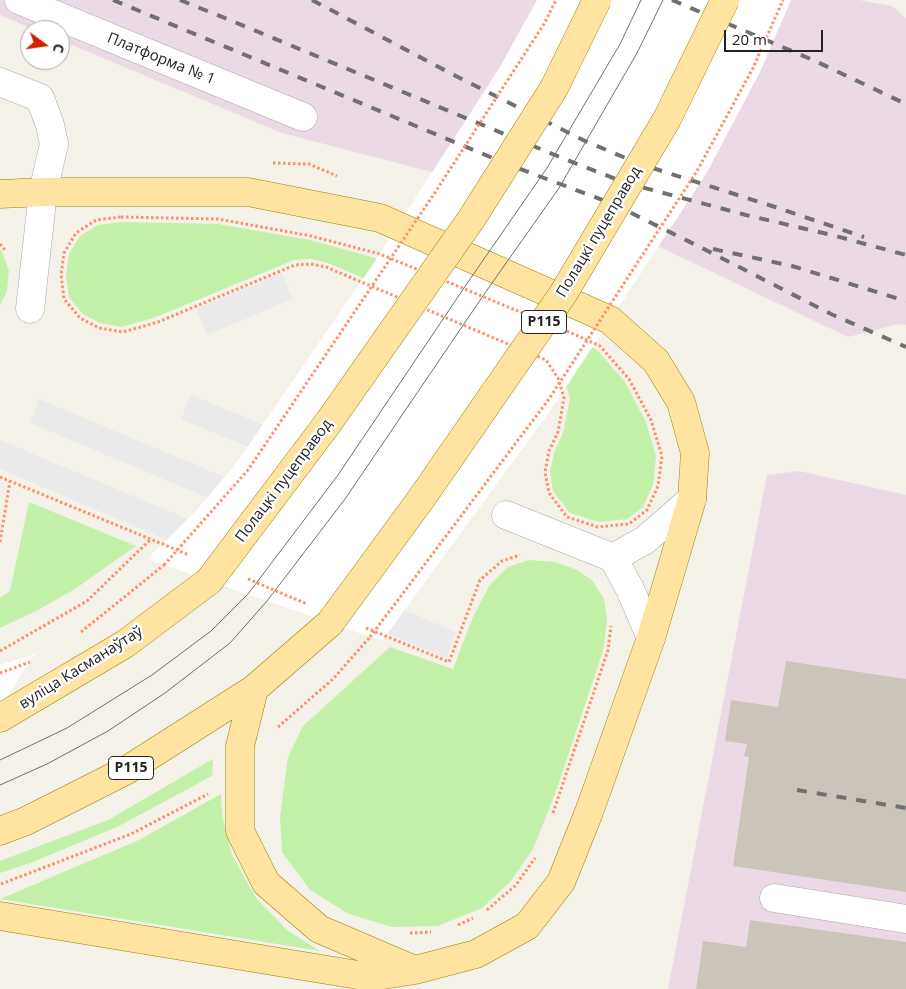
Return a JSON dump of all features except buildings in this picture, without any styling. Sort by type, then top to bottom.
[{"type":"main road","name":"Полацкі пуцеправод","points":[[202,569],[328,423],[472,218],[554,88],[597,0]]},
{"type":"main road","name":"Полацкі пуцеправод","points":[[322,615],[421,499],[563,294],[666,119],[725,0]]},
{"type":"main road","points":[[0,194],[43,192],[248,192],[380,218],[610,320],[656,361],[682,402],[695,453],[692,498],[651,638],[589,812],[560,882],[527,926],[476,954],[415,970],[370,977],[0,916]]},
{"type":"main road","name":"вуліца Касманаўтаў","points":[[0,718],[125,644],[202,569]]},
{"type":"main road","name":"Р115","points":[[0,831],[26,821],[127,770],[254,689],[322,615]]},
{"type":"main road","points":[[254,689],[240,746],[240,831],[266,883],[319,929],[415,970]]},
{"type":"street","name":"Платформа № 1","points":[[19,0],[303,117]]},
{"type":"street","points":[[0,82],[40,98],[50,125],[54,144],[43,192],[30,309]]},
{"type":"street","points":[[613,558],[645,540],[692,498]]},
{"type":"street","points":[[506,515],[613,558],[630,589],[651,638]]},
{"type":"street","points":[[774,898],[906,919]]},
{"type":"path","points":[[80,632],[164,565],[248,470],[434,194],[544,24],[556,0]]},
{"type":"path","points":[[275,730],[333,679],[370,637],[549,399],[697,171],[753,68],[783,0]]},
{"type":"path","points":[[269,163],[309,164],[345,180]]},
{"type":"path","points":[[417,211],[426,215]]},
{"type":"path","points":[[607,294],[616,298]]},
{"type":"path","points":[[0,477],[151,539],[202,569]]},
{"type":"path","points":[[0,542],[10,481]]},
{"type":"path","points":[[0,651],[87,600],[151,539]]},
{"type":"path","points":[[358,625],[449,662],[480,580],[502,560],[526,553]]},
{"type":"path","points":[[241,576],[322,615]]},
{"type":"path","points":[[552,815],[608,650],[612,618]]},
{"type":"path","points":[[0,673],[30,661]]},
{"type":"path","points":[[0,884],[131,834],[240,778]]},
{"type":"path","points":[[487,911],[516,885],[540,851]]},
{"type":"path","points":[[453,927],[478,915]]},
{"type":"path","points":[[405,933],[434,932]]},
{"type":"shaded area","points":[[0,0],[859,0],[892,6],[906,18],[906,325],[898,324],[848,337],[589,213],[282,133],[70,44],[70,20],[20,20],[20,24],[0,15]]},
{"type":"shaded area","points":[[282,273],[293,299],[207,335],[196,309]]},
{"type":"shaded area","points":[[191,395],[467,509],[457,534],[181,419]]},
{"type":"shaded area","points":[[39,399],[417,558],[407,581],[30,423]]},
{"type":"shaded area","points":[[0,440],[456,632],[446,658],[0,469]]},
{"type":"shaded area","points":[[799,471],[906,495],[906,989],[668,989],[767,475]]},
{"type":"green space","points":[[122,222],[218,224],[310,240],[379,259],[575,339],[597,350],[625,382],[646,422],[656,456],[653,485],[643,507],[627,519],[599,522],[570,513],[553,491],[550,472],[554,453],[563,433],[570,398],[563,376],[549,357],[328,263],[311,259],[294,260],[156,317],[122,327],[100,323],[83,314],[69,297],[66,275],[69,254],[80,236],[98,225]]},
{"type":"green space","points":[[0,249],[9,271],[7,291],[0,306]]},
{"type":"green space","points":[[29,502],[136,546],[75,589],[38,610],[0,628],[0,598],[10,591]]},
{"type":"green space","points":[[529,560],[555,562],[575,569],[592,580],[604,599],[607,621],[603,651],[555,794],[533,849],[511,881],[482,908],[438,926],[392,927],[349,914],[310,890],[282,852],[280,817],[288,757],[303,726],[390,647],[453,669],[473,617],[489,586],[508,567]]},
{"type":"green space","points":[[213,759],[212,776],[117,827],[33,862],[0,873],[0,861],[108,820]]},
{"type":"green space","points":[[221,794],[222,815],[232,855],[256,898],[287,930],[320,951],[0,899],[139,840]]},
{"type":"pier","points":[[537,0],[791,0],[760,72],[706,174],[555,404],[382,641],[147,559],[192,515],[235,465],[371,267],[500,67]]},
{"type":"pier","points":[[35,654],[30,661],[0,708],[0,665]]},
{"type":"tram line","points":[[0,760],[67,728],[152,675],[211,631],[248,594],[338,475],[547,168],[620,44],[641,0]]},
{"type":"tram line","points":[[0,785],[47,764],[108,731],[165,693],[230,643],[267,601],[345,499],[559,188],[637,53],[663,0]]},
{"type":"railway","points":[[113,0],[512,166],[611,203],[831,314],[906,347]]},
{"type":"railway","points":[[180,0],[626,183],[906,255]]},
{"type":"railway","points":[[312,0],[450,73],[585,141],[640,164],[864,237]]},
{"type":"railway","points":[[672,0],[813,60],[906,104]]},
{"type":"railway","points":[[713,249],[792,266],[906,301]]},
{"type":"railway","points":[[797,790],[906,808]]}]
